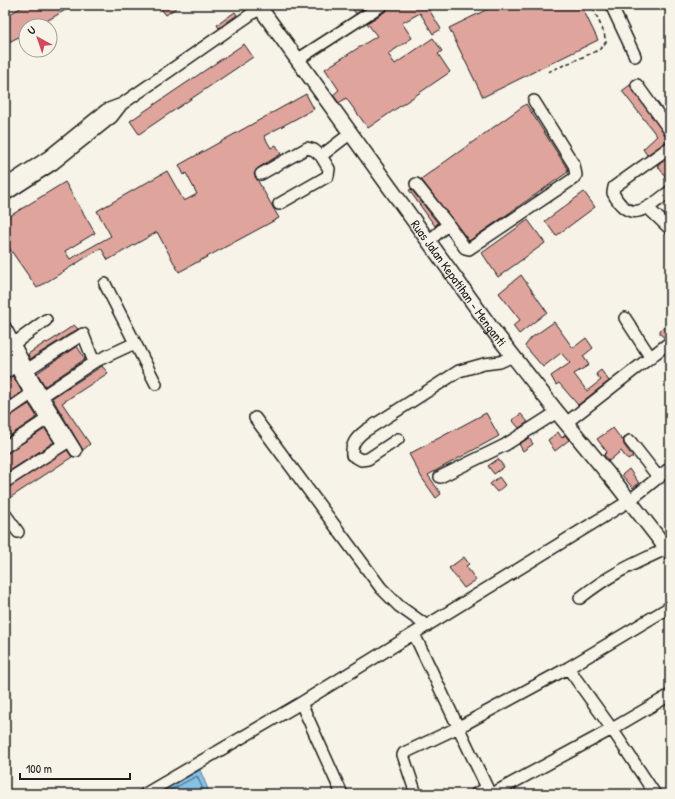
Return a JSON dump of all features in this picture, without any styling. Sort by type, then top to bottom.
[{"type":"main road","name":"Ruas Jalan Kepatihan - Menganti","points":[[259,6],[492,329],[668,551]]},
{"type":"street","points":[[297,60],[382,5]]},
{"type":"street","points":[[611,5],[635,56]]},
{"type":"street","points":[[5,185],[49,156],[60,151],[106,110],[122,104],[259,6]]},
{"type":"street","points":[[637,85],[670,131]]},
{"type":"street","points":[[416,184],[465,248],[469,249],[573,179],[576,175],[574,166],[534,101]]},
{"type":"street","points":[[321,156],[351,133]]},
{"type":"street","points":[[670,147],[613,190],[614,196],[625,210],[639,212],[648,208],[670,191]]},
{"type":"street","points":[[261,174],[307,148],[314,150],[321,156],[330,169],[328,176],[279,204]]},
{"type":"street","points":[[5,195],[53,164],[60,151]]},
{"type":"street","points":[[648,208],[670,229]]},
{"type":"street","points":[[429,241],[448,224]]},
{"type":"street","points":[[104,284],[156,384]]},
{"type":"street","points":[[625,318],[651,358]]},
{"type":"street","points":[[8,348],[46,320]]},
{"type":"street","points":[[5,327],[8,348],[47,419],[66,443],[76,451]]},
{"type":"street","points":[[5,373],[21,370],[83,334],[94,362]]},
{"type":"street","points":[[566,423],[670,342]]},
{"type":"street","points":[[5,412],[36,397],[94,362],[135,343]]},
{"type":"street","points":[[398,439],[368,459],[361,460],[352,455],[354,443],[365,431],[459,371],[484,364],[500,362],[513,356]]},
{"type":"street","points":[[36,397],[66,443]]},
{"type":"street","points":[[440,477],[505,445],[557,412]]},
{"type":"street","points":[[255,418],[381,588],[399,606],[427,626]]},
{"type":"street","points":[[5,447],[47,419]]},
{"type":"street","points":[[630,441],[659,478]]},
{"type":"street","points":[[5,482],[66,443]]},
{"type":"street","points":[[145,794],[301,703],[629,501],[670,468]]},
{"type":"street","points":[[5,514],[18,532]]},
{"type":"street","points":[[580,598],[621,569],[668,551]]},
{"type":"street","points":[[416,794],[403,755],[404,752],[460,727],[568,668],[670,607]]},
{"type":"street","points":[[414,634],[490,792]]},
{"type":"street","points":[[568,668],[612,729],[655,794]]},
{"type":"street","points":[[476,794],[490,792],[612,729],[670,695]]},
{"type":"street","points":[[301,703],[342,794]]},
{"type":"path","points":[[548,72],[599,50],[606,42],[604,33],[592,5]]},
{"type":"water","points":[[200,770],[210,794],[155,794]]},
{"type":"building","points":[[25,5],[74,5],[52,18],[18,18],[18,37],[9,42],[5,35],[5,17]]},
{"type":"building","points":[[158,5],[180,5],[166,15]]},
{"type":"building","points":[[350,5],[369,5],[356,14]]},
{"type":"building","points":[[389,5],[426,5],[441,29],[433,34],[420,13],[402,23],[412,38],[388,54],[395,64],[433,38],[442,51],[438,54],[450,72],[368,128],[346,98],[339,103],[333,95],[339,90],[325,69],[377,36],[367,23],[386,11]]},
{"type":"building","points":[[496,5],[581,5],[598,40],[483,97],[449,28]]},
{"type":"building","points":[[235,12],[237,15],[219,28],[217,25]]},
{"type":"building","points":[[244,44],[253,57],[139,134],[130,121]]},
{"type":"building","points":[[630,85],[669,140],[647,155],[643,149],[657,136],[622,91]]},
{"type":"building","points":[[306,94],[314,109],[264,136],[271,148],[276,145],[281,154],[258,168],[254,174],[279,218],[179,272],[157,232],[108,260],[101,248],[37,288],[5,242],[5,219],[65,182],[95,233],[65,251],[70,259],[111,236],[97,211],[167,171],[184,201],[197,194],[186,173],[184,175],[179,165]]},
{"type":"building","points":[[526,104],[567,168],[568,172],[469,241],[421,179]]},
{"type":"building","points":[[670,157],[670,183],[657,165]]},
{"type":"building","points":[[411,189],[438,223],[435,226],[409,190]]},
{"type":"building","points":[[584,192],[595,207],[556,236],[545,221]]},
{"type":"building","points":[[528,220],[545,243],[498,277],[482,253]]},
{"type":"building","points":[[521,275],[547,312],[519,334],[513,326],[520,320],[499,293]]},
{"type":"building","points":[[554,322],[573,348],[586,338],[593,348],[583,356],[589,365],[574,374],[587,391],[601,380],[596,374],[601,370],[609,381],[578,405],[559,383],[556,385],[551,376],[570,363],[561,353],[543,367],[525,346],[531,338]]},
{"type":"building","points":[[74,325],[78,329],[30,359],[28,354]]},
{"type":"building","points":[[663,327],[667,327],[669,328],[669,336],[663,337],[660,334],[660,330]]},
{"type":"building","points":[[77,346],[85,359],[45,386],[37,373]]},
{"type":"building","points":[[102,366],[108,373],[62,403],[90,444],[83,450],[52,398]]},
{"type":"building","points":[[13,376],[22,392],[5,403],[5,380]]},
{"type":"building","points":[[29,404],[37,417],[5,439],[5,419]]},
{"type":"building","points":[[486,413],[499,436],[428,475],[441,494],[436,498],[422,478],[409,454]]},
{"type":"building","points":[[521,414],[528,422],[519,428],[512,420]]},
{"type":"building","points":[[613,428],[622,440],[623,439],[624,445],[633,457],[628,460],[621,451],[609,461],[604,455],[607,452],[597,439]]},
{"type":"building","points":[[45,429],[54,442],[5,474],[5,454]]},
{"type":"building","points":[[558,432],[562,438],[565,435],[569,440],[555,451],[548,440]]},
{"type":"building","points":[[529,438],[533,444],[523,451],[519,444]]},
{"type":"building","points":[[67,450],[72,457],[5,501],[5,489]]},
{"type":"building","points":[[498,459],[504,467],[494,474],[488,466]]},
{"type":"building","points":[[629,469],[639,483],[633,488],[622,475]]},
{"type":"building","points":[[499,477],[505,485],[497,492],[490,484]]},
{"type":"building","points":[[464,557],[469,564],[466,566],[476,580],[464,588],[449,568]]}]
